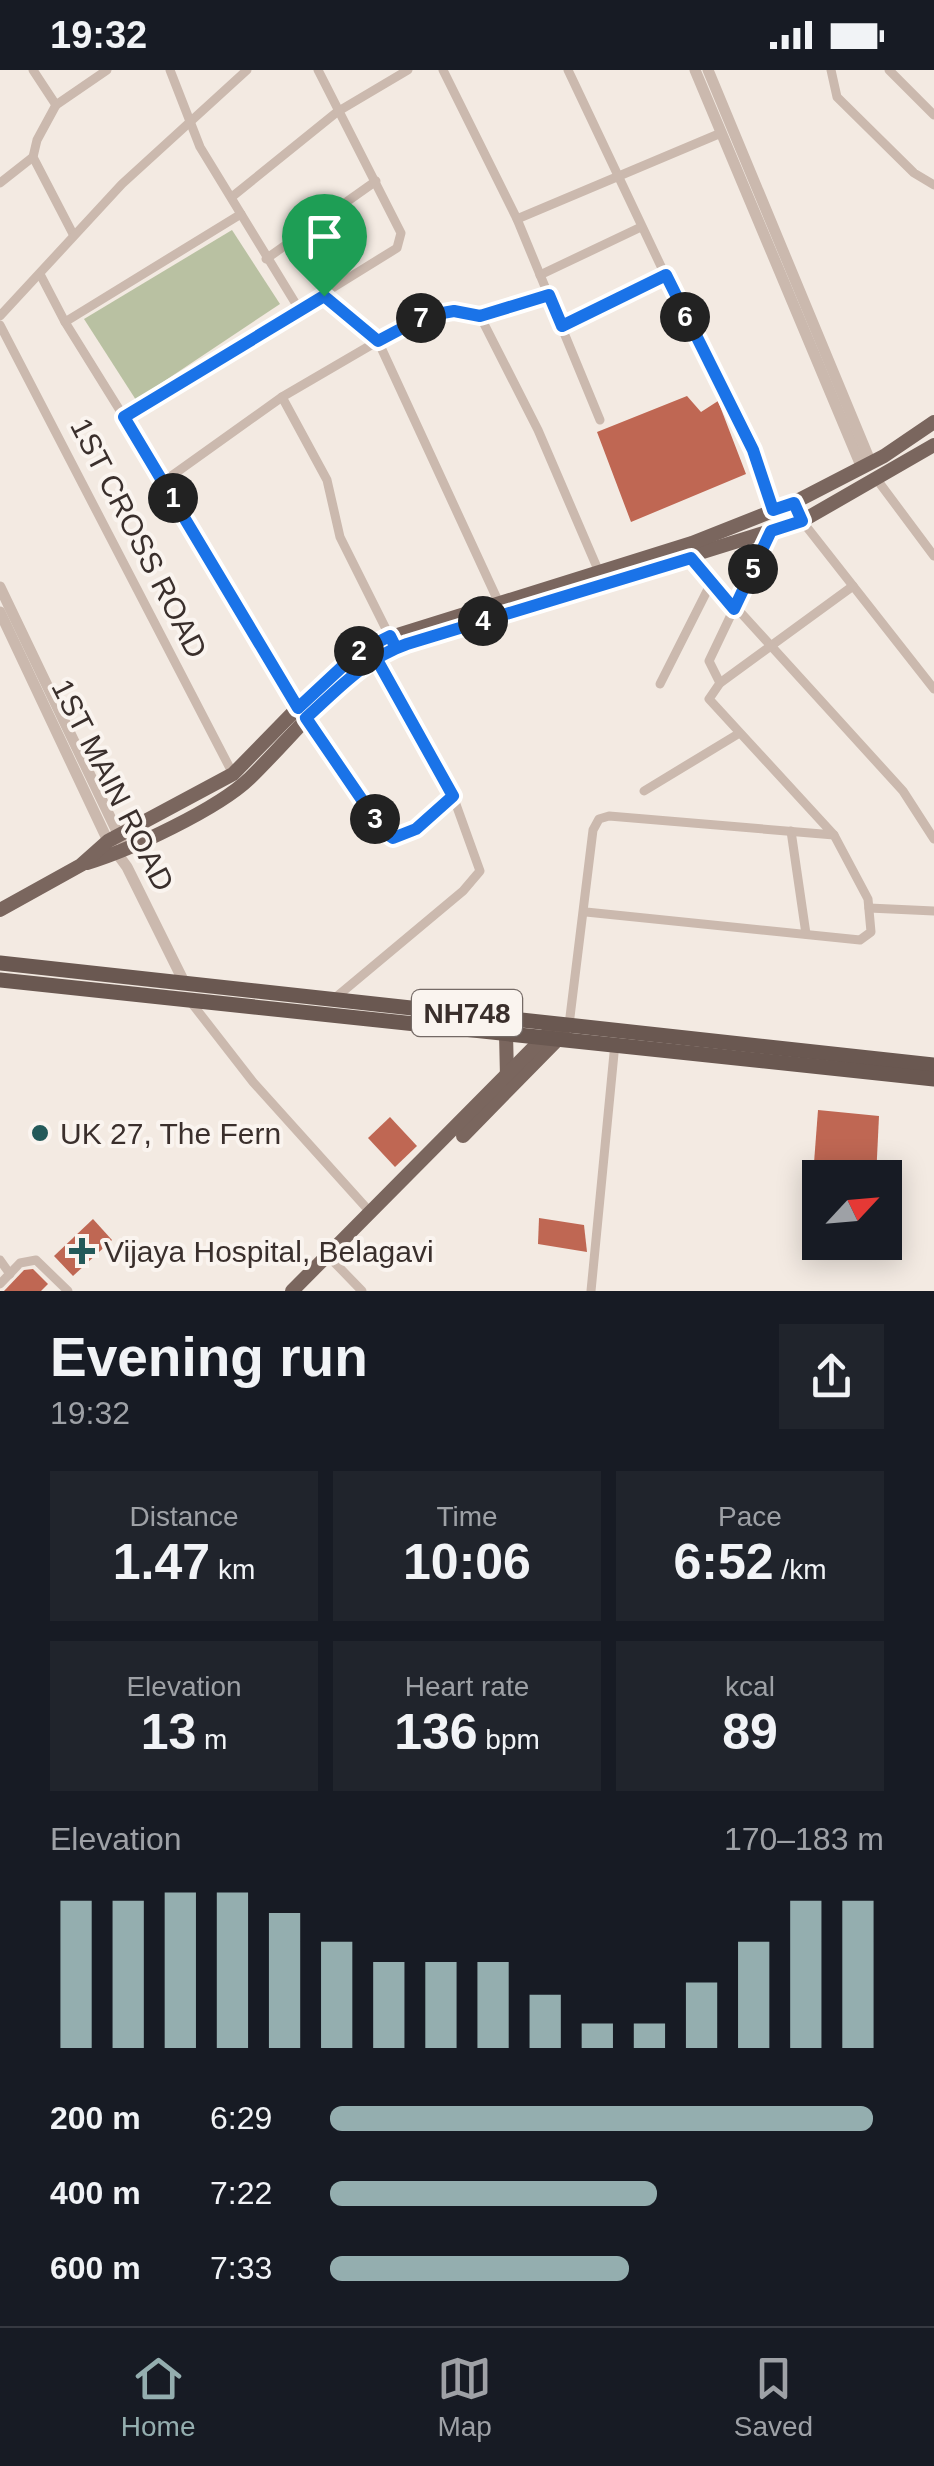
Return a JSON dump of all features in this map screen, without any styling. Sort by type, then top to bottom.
[{"type":"highway","name":"NH748","points":[[0,963],[335,998],[934,1079]]},
{"type":"highway","name":"NH748","points":[[0,980],[506,1033],[557,1031]]},
{"type":"highway","name":"NH748","points":[[616,1038],[934,1065]]},
{"type":"main road","points":[[0,910],[233,774],[302,713],[393,642],[499,603],[692,543],[794,503],[866,466],[934,422]]},
{"type":"main road","points":[[117,845],[238,788],[358,652],[691,558],[802,521],[934,445]]},
{"type":"main road","points":[[292,1291],[557,1031]]},
{"type":"main road","points":[[306,1291],[557,1031]]},
{"type":"main road","points":[[506,1033],[506,1078]]},
{"type":"street","points":[[33,70],[56,105]]},
{"type":"street","points":[[73,234],[33,157],[36,140],[56,105],[107,70]]},
{"type":"street","points":[[170,70],[190,123],[266,259],[299,308]]},
{"type":"street","points":[[0,316],[40,276],[73,234],[247,70]]},
{"type":"street","points":[[124,417],[384,260],[400,242],[401,233],[318,70]]},
{"type":"street","points":[[233,196],[337,112],[408,70]]},
{"type":"street","points":[[443,70],[517,219],[600,420]]},
{"type":"street","points":[[568,70],[641,227],[753,450],[773,510]]},
{"type":"street","points":[[832,70],[837,97],[914,173],[934,185]]},
{"type":"street","points":[[888,70],[934,115]]},
{"type":"street","points":[[702,71],[721,132],[866,466],[934,556]]},
{"type":"street","points":[[702,71],[866,466]]},
{"type":"street","points":[[517,219],[721,132]]},
{"type":"street","points":[[0,183],[33,157]]},
{"type":"street","points":[[266,259],[376,181]]},
{"type":"street","points":[[65,322],[241,214]]},
{"type":"street","points":[[540,275],[641,227]]},
{"type":"street","points":[[562,326],[666,275]]},
{"type":"street","points":[[40,276],[302,713],[384,832],[393,838],[416,829],[453,796]]},
{"type":"street","points":[[163,482],[282,397],[378,341],[440,312],[480,316],[549,295]]},
{"type":"street","points":[[324,296],[378,341],[499,603]]},
{"type":"street","points":[[480,316],[538,430],[599,572]]},
{"type":"street","name":"1ST CROSS ROAD","points":[[0,325],[233,774]]},
{"type":"street","points":[[282,397],[327,480],[340,537],[393,642]]},
{"type":"street","points":[[794,503],[802,521],[934,689]]},
{"type":"street","points":[[720,682],[709,661],[771,531]]},
{"type":"street","points":[[691,558],[902,791],[934,839]]},
{"type":"street","points":[[660,684],[712,583]]},
{"type":"street","points":[[0,586],[117,845]]},
{"type":"street","points":[[586,912],[860,940],[870,932],[869,908],[834,835],[709,699],[720,682],[853,586]]},
{"type":"street","name":"1ST MAIN ROAD","points":[[0,612],[183,980]]},
{"type":"street","points":[[335,998],[462,891],[480,870],[453,796],[376,658]]},
{"type":"street","points":[[644,791],[738,734]]},
{"type":"street","points":[[557,1031],[586,912],[592,830],[598,819],[609,816],[834,835]]},
{"type":"street","points":[[791,832],[806,934]]},
{"type":"street","points":[[869,908],[934,911]]},
{"type":"street","points":[[189,998],[252,1082],[372,1215]]},
{"type":"street","points":[[591,1291],[616,1038]]},
{"type":"street","points":[[0,1260],[10,1274]]},
{"type":"street","points":[[0,1284],[20,1263],[36,1260],[68,1291]]},
{"type":"street","points":[[334,1262],[362,1291]]},
{"type":"green space","points":[[232,230],[280,304],[136,400],[84,319]]},
{"type":"building","points":[[687,396],[701,412],[718,401],[746,474],[631,522],[597,432]]},
{"type":"building","points":[[818,1110],[879,1116],[877,1160],[814,1160]]},
{"type":"building","points":[[390,1117],[417,1146],[395,1167],[368,1138]]},
{"type":"building","points":[[539,1218],[584,1225],[587,1252],[538,1244]]},
{"type":"building","points":[[93,1219],[112,1240],[73,1276],[54,1256]]},
{"type":"building","points":[[33,1269],[48,1284],[41,1291],[4,1291],[24,1270]]},
{"type":"place","name":"UK 27, The Fern","points":[[40,1133]]},
{"type":"place","name":"Vijaya Hospital, Belagavi","points":[[82,1251]]},
{"type":"route","points":[[324,296],[124,417],[298,708],[358,652],[390,636],[396,648],[376,658],[453,796],[416,829],[393,838],[384,832],[306,718],[362,667],[376,658],[391,649],[396,648],[505,615],[602,584],[691,558],[734,609],[771,531],[802,521],[794,503],[773,510],[753,450],[666,275],[562,326],[549,295],[480,316],[454,311],[425,316],[378,341],[324,296]]}]
